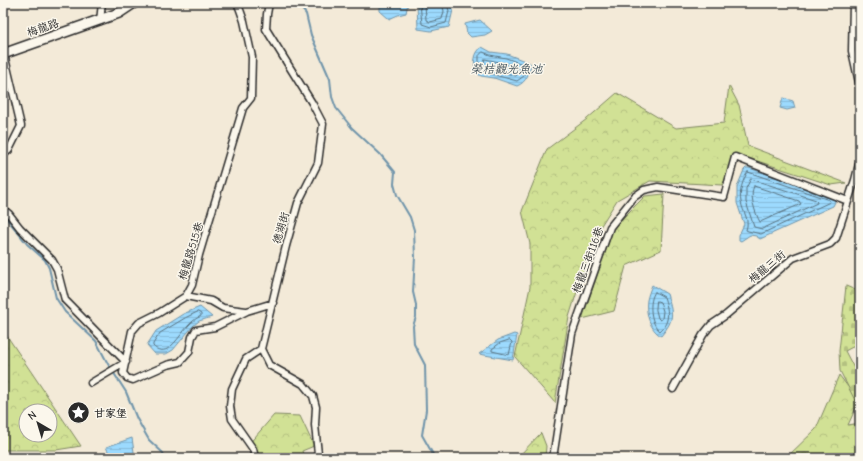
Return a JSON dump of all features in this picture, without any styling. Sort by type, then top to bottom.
[{"type":"street","points":[[100,20],[102,3]]},
{"type":"street","name":"梅龍路","points":[[4,54],[118,14],[134,3]]},
{"type":"street","name":"梅龍路515巷","points":[[236,3],[240,7],[252,57],[251,98],[243,108],[199,255],[192,285],[186,296],[159,313],[139,323],[132,331],[123,373],[127,378],[133,380],[167,365],[180,362],[189,352],[192,336],[196,330],[215,327],[247,311],[273,303]]},
{"type":"street","name":"德湖街","points":[[261,349],[298,203],[318,163],[323,124],[312,103],[266,29],[267,14],[270,3]]},
{"type":"street","points":[[853,3],[852,51],[860,87]]},
{"type":"street","points":[[3,155],[9,150],[21,126],[4,54]]},
{"type":"street","name":"梅龍三街116巷","points":[[553,458],[572,334],[610,227],[634,196],[644,190],[658,187],[724,197],[735,157],[848,201]]},
{"type":"street","name":"梅龍三街","points":[[673,389],[703,335],[711,325],[726,316],[793,258],[830,244],[836,238],[860,160]]},
{"type":"street","points":[[3,209],[52,260],[57,269],[65,300],[126,362],[91,383]]},
{"type":"street","points":[[186,296],[210,301],[223,308],[247,311]]},
{"type":"street","points":[[255,458],[253,449],[232,419],[230,406],[232,390],[246,359],[261,349],[269,365],[303,384],[313,396],[316,407],[314,425],[318,454],[320,458]]},
{"type":"green space","points":[[729,86],[739,105],[748,146],[846,183],[831,185],[739,155],[722,185],[650,181],[617,200],[595,235],[569,317],[555,403],[515,357],[530,287],[530,244],[522,211],[547,149],[587,119],[617,93],[676,128],[724,123]]},
{"type":"green space","points":[[664,194],[661,250],[626,266],[614,311],[582,319],[614,227],[645,196]]},
{"type":"green space","points":[[846,286],[860,292],[860,343],[845,351],[856,372],[860,386],[860,410],[840,371],[839,351]]},
{"type":"green space","points":[[3,330],[52,403],[18,403],[18,443],[58,443],[58,412],[81,446],[56,450],[3,450]]},
{"type":"green space","points":[[839,375],[859,401],[848,425],[860,423],[860,458],[786,458],[816,429]]},
{"type":"green space","points":[[274,415],[300,416],[314,446],[302,451],[304,458],[251,458],[248,445]]},
{"type":"green space","points":[[541,433],[546,446],[545,458],[517,458]]},
{"type":"water","points":[[380,3],[408,3],[406,13],[389,19],[380,11]]},
{"type":"water","points":[[451,3],[453,10],[449,27],[431,31],[418,29],[417,4]]},
{"type":"water","points":[[480,20],[492,31],[485,35],[471,37],[467,33],[465,24]]},
{"type":"water","name":"榮桔觀光魚池˙","points":[[482,47],[491,52],[507,54],[530,63],[529,71],[525,80],[517,86],[494,78],[481,76],[476,73],[475,58],[477,52]]},
{"type":"water","points":[[783,98],[793,101],[795,108],[787,110],[780,108]]},
{"type":"water","points":[[746,168],[834,197],[835,202],[833,206],[760,239],[756,236],[750,235],[741,241],[739,240],[739,235],[744,224],[737,203],[737,187]]},
{"type":"water","points":[[652,285],[667,294],[671,307],[671,321],[661,336],[654,330],[648,316],[647,300]]},
{"type":"water","points":[[200,307],[212,317],[199,321],[193,326],[173,350],[166,354],[155,354],[147,345],[156,331],[183,314]]},
{"type":"water","points":[[514,334],[517,335],[513,360],[479,354],[498,340]]},
{"type":"water","points":[[132,438],[134,458],[111,457],[106,447]]},
{"type":"waterway","points":[[297,3],[306,14],[311,35],[330,79],[332,97],[336,108],[352,128],[380,154],[395,172],[394,184],[397,195],[410,217],[414,230],[415,257],[413,292],[416,305],[416,317],[413,326],[414,344],[425,365],[426,410],[422,435],[435,458]]},
{"type":"waterway","points":[[3,214],[27,244],[45,260],[49,268],[56,298],[65,312],[96,341],[108,364],[126,392],[137,419],[149,440],[163,453],[165,458]]},
{"type":"place","name":"甘家堡","points":[[78,413]]}]
